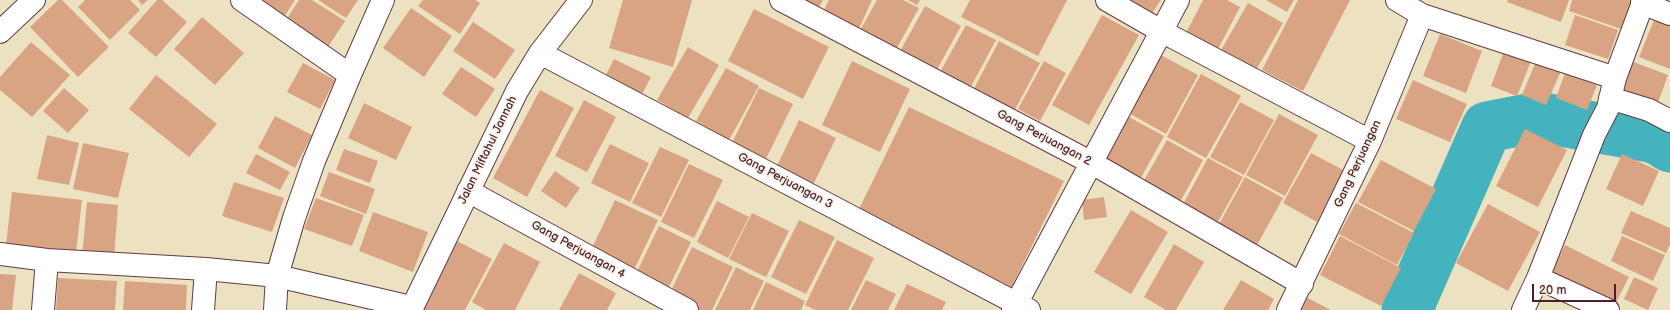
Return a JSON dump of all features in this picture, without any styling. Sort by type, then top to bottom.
[{"type":"street","points":[[0,32],[34,0]]},
{"type":"street","points":[[242,0],[350,75]]},
{"type":"street","points":[[275,310],[277,276],[294,218],[312,168],[350,75],[383,0]]},
{"type":"street","name":"Jalan Miftahul Jannah","points":[[411,309],[517,91],[540,53],[581,0]]},
{"type":"street","name":"Gang Perjuangan 2","points":[[781,0],[1092,164],[1302,284]]},
{"type":"street","points":[[1106,0],[1370,141]]},
{"type":"street","points":[[1020,308],[1092,164],[1178,0]]},
{"type":"street","points":[[1397,0],[1422,16],[1649,110],[1670,121]]},
{"type":"street","points":[[1523,310],[1538,278],[1611,94],[1643,2],[1670,14]]},
{"type":"street","name":"Gang Perjuangan","points":[[1288,310],[1302,284],[1370,141],[1422,16]]},
{"type":"street","name":"Gang Perjuangan 3","points":[[540,53],[1020,308]]},
{"type":"street","name":"Gang Perjuangan 4","points":[[468,191],[688,310]]},
{"type":"street","points":[[0,254],[47,260],[206,269],[277,276],[411,309]]},
{"type":"street","points":[[43,310],[47,260]]},
{"type":"street","points":[[203,310],[206,269]]},
{"type":"street","points":[[1538,278],[1608,310]]},
{"type":"building","points":[[58,0],[62,0],[109,47],[78,77],[30,27]]},
{"type":"building","points":[[85,0],[130,0],[140,10],[110,40],[78,7]]},
{"type":"building","points":[[138,0],[148,0],[142,5]]},
{"type":"building","points":[[157,0],[162,0],[187,22],[156,57],[128,33]]},
{"type":"building","points":[[257,0],[295,0],[282,20]]},
{"type":"building","points":[[299,0],[312,0],[345,21],[326,50],[284,23]]},
{"type":"building","points":[[318,0],[358,0],[346,18]]},
{"type":"building","points":[[423,0],[475,0],[480,3],[460,34],[418,6]]},
{"type":"building","points":[[623,0],[692,0],[673,67],[609,48]]},
{"type":"building","points":[[804,0],[823,0],[819,7]]},
{"type":"building","points":[[829,0],[872,0],[857,33],[821,16]]},
{"type":"building","points":[[877,0],[903,0],[919,8],[893,55],[857,36]]},
{"type":"building","points":[[908,0],[920,0],[917,5]]},
{"type":"building","points":[[970,0],[1067,0],[1038,56],[961,17]]},
{"type":"building","points":[[1128,0],[1161,0],[1151,15]]},
{"type":"building","points":[[1203,0],[1227,0],[1240,7],[1218,49],[1186,33]]},
{"type":"building","points":[[1266,0],[1294,0],[1287,12]]},
{"type":"building","points":[[1298,0],[1350,0],[1303,91],[1262,70]]},
{"type":"building","points":[[1508,0],[1569,0],[1561,22],[1507,2]]},
{"type":"building","points":[[1572,0],[1633,0],[1624,30],[1569,11]]},
{"type":"building","points":[[1248,3],[1283,23],[1255,72],[1220,52]]},
{"type":"building","points":[[925,6],[961,26],[934,75],[898,55]]},
{"type":"building","points":[[411,8],[452,36],[424,77],[383,48]]},
{"type":"building","points":[[754,9],[829,47],[803,99],[728,61]]},
{"type":"building","points":[[1102,15],[1139,35],[1089,125],[1052,105]]},
{"type":"building","points":[[1575,15],[1618,30],[1608,59],[1565,45]]},
{"type":"building","points":[[1656,15],[1670,20],[1670,69],[1639,57]]},
{"type":"building","points":[[202,17],[244,53],[215,85],[174,49]]},
{"type":"building","points":[[473,22],[515,50],[495,79],[453,51]]},
{"type":"building","points":[[966,25],[996,40],[968,92],[938,76]]},
{"type":"building","points":[[1440,34],[1482,51],[1466,93],[1423,76]]},
{"type":"building","points":[[999,41],[1040,63],[1011,117],[970,96]]},
{"type":"building","points":[[31,42],[70,75],[32,117],[0,90],[0,77]]},
{"type":"building","points":[[688,47],[719,65],[688,118],[657,100]]},
{"type":"building","points":[[1504,51],[1531,61],[1517,96],[1491,86]]},
{"type":"building","points":[[1159,54],[1198,75],[1166,134],[1127,112]]},
{"type":"building","points":[[614,59],[651,77],[639,100],[603,81]]},
{"type":"building","points":[[852,61],[910,89],[880,152],[822,125]]},
{"type":"building","points":[[1044,61],[1066,73],[1040,121],[1018,109]]},
{"type":"building","points":[[1536,61],[1561,71],[1546,105],[1522,95]]},
{"type":"building","points":[[1631,61],[1668,75],[1656,108],[1618,95]]},
{"type":"building","points":[[303,63],[335,80],[320,109],[287,92]]},
{"type":"building","points":[[461,67],[495,89],[476,117],[442,94]]},
{"type":"building","points":[[726,68],[759,86],[729,140],[696,121]]},
{"type":"building","points":[[1565,73],[1597,85],[1587,110],[1556,98]]},
{"type":"building","points":[[1201,74],[1241,96],[1206,158],[1167,137]]},
{"type":"building","points":[[156,75],[217,124],[189,157],[129,109]]},
{"type":"building","points":[[1413,80],[1467,104],[1450,142],[1396,119]]},
{"type":"building","points":[[64,88],[89,110],[68,133],[43,111]]},
{"type":"building","points":[[759,88],[793,104],[762,167],[728,151]]},
{"type":"building","points":[[540,90],[574,108],[527,197],[493,178]]},
{"type":"building","points":[[584,100],[616,117],[587,172],[555,156]]},
{"type":"building","points":[[1240,102],[1274,120],[1244,175],[1210,157]]},
{"type":"building","points":[[364,103],[412,127],[396,160],[348,138]]},
{"type":"building","points":[[909,107],[1064,181],[1011,288],[857,213]]},
{"type":"building","points":[[1279,114],[1318,135],[1285,196],[1246,175]]},
{"type":"building","points":[[275,116],[312,135],[295,168],[258,148]]},
{"type":"building","points":[[1127,116],[1164,136],[1138,183],[1101,163]]},
{"type":"building","points":[[799,120],[836,138],[813,185],[776,168]]},
{"type":"building","points":[[1525,129],[1567,150],[1538,207],[1496,186]]},
{"type":"building","points":[[47,135],[79,143],[69,185],[37,179]]},
{"type":"building","points":[[1167,140],[1203,160],[1179,204],[1142,184]]},
{"type":"building","points":[[83,143],[129,153],[118,198],[73,189]]},
{"type":"building","points":[[610,144],[649,163],[630,202],[591,183]]},
{"type":"building","points":[[660,147],[689,160],[661,217],[632,203]]},
{"type":"building","points":[[344,149],[378,161],[370,183],[336,170]]},
{"type":"building","points":[[1311,153],[1345,171],[1317,222],[1283,203]]},
{"type":"building","points":[[256,154],[290,172],[280,190],[246,173]]},
{"type":"building","points":[[1622,154],[1659,171],[1643,206],[1606,189]]},
{"type":"building","points":[[1208,158],[1243,177],[1215,227],[1181,208]]},
{"type":"building","points":[[1381,160],[1436,189],[1414,231],[1358,202]]},
{"type":"building","points":[[689,164],[723,180],[694,238],[661,222]]},
{"type":"building","points":[[555,171],[580,188],[566,208],[541,191]]},
{"type":"building","points":[[329,172],[375,189],[366,214],[320,196]]},
{"type":"building","points":[[1245,177],[1283,198],[1256,247],[1218,226]]},
{"type":"building","points":[[234,182],[284,198],[272,232],[222,216]]},
{"type":"building","points":[[12,192],[82,200],[76,253],[6,245]]},
{"type":"building","points":[[1104,197],[1107,217],[1084,220],[1082,200]]},
{"type":"building","points":[[316,198],[364,215],[352,246],[304,229]]},
{"type":"building","points":[[615,200],[658,220],[631,276],[588,256]]},
{"type":"building","points":[[717,201],[749,217],[728,258],[697,242]]},
{"type":"building","points":[[87,202],[118,205],[114,259],[82,257]]},
{"type":"building","points":[[1356,203],[1414,233],[1397,265],[1339,234]]},
{"type":"building","points":[[1488,204],[1540,232],[1508,291],[1456,263]]},
{"type":"building","points":[[1131,210],[1168,232],[1131,294],[1094,272]]},
{"type":"building","points":[[1631,211],[1670,228],[1670,244],[1666,253],[1621,233]]},
{"type":"building","points":[[373,212],[428,232],[413,272],[359,251]]},
{"type":"building","points":[[752,213],[789,231],[766,277],[729,259]]},
{"type":"building","points":[[799,220],[835,237],[806,294],[771,277]]},
{"type":"building","points":[[659,226],[691,242],[666,293],[634,278]]},
{"type":"building","points":[[1340,236],[1401,268],[1381,306],[1320,275]]},
{"type":"building","points":[[1622,236],[1665,255],[1653,281],[1611,261]]},
{"type":"building","points":[[837,240],[874,258],[848,310],[815,310],[805,305]]},
{"type":"building","points":[[457,241],[492,259],[465,310],[420,310]]},
{"type":"building","points":[[504,243],[540,262],[515,310],[486,310],[472,302]]},
{"type":"building","points":[[1174,244],[1204,262],[1176,310],[1166,310],[1144,297]]},
{"type":"building","points":[[1565,245],[1629,277],[1614,306],[1550,275]]},
{"type":"building","points":[[692,247],[733,267],[712,310],[690,310],[667,299]]},
{"type":"building","points":[[736,267],[764,281],[750,310],[715,310]]},
{"type":"building","points":[[579,273],[616,293],[607,310],[559,310]]},
{"type":"building","points":[[0,274],[16,275],[12,310],[0,310]]},
{"type":"building","points":[[1634,277],[1658,288],[1648,310],[1624,299]]},
{"type":"building","points":[[58,278],[117,281],[115,310],[56,310]]},
{"type":"building","points":[[866,280],[896,294],[888,310],[851,310]]},
{"type":"building","points":[[1241,280],[1274,299],[1268,310],[1223,310]]},
{"type":"building","points":[[125,281],[187,285],[186,310],[123,310]]},
{"type":"building","points":[[766,282],[805,301],[801,310],[753,310]]},
{"type":"building","points":[[907,284],[946,302],[942,310],[894,310]]},
{"type":"building","points":[[1304,296],[1331,310],[1296,310]]},
{"type":"waterway","points":[[1407,310],[1487,127],[1538,117],[1655,138],[1670,147]]}]
